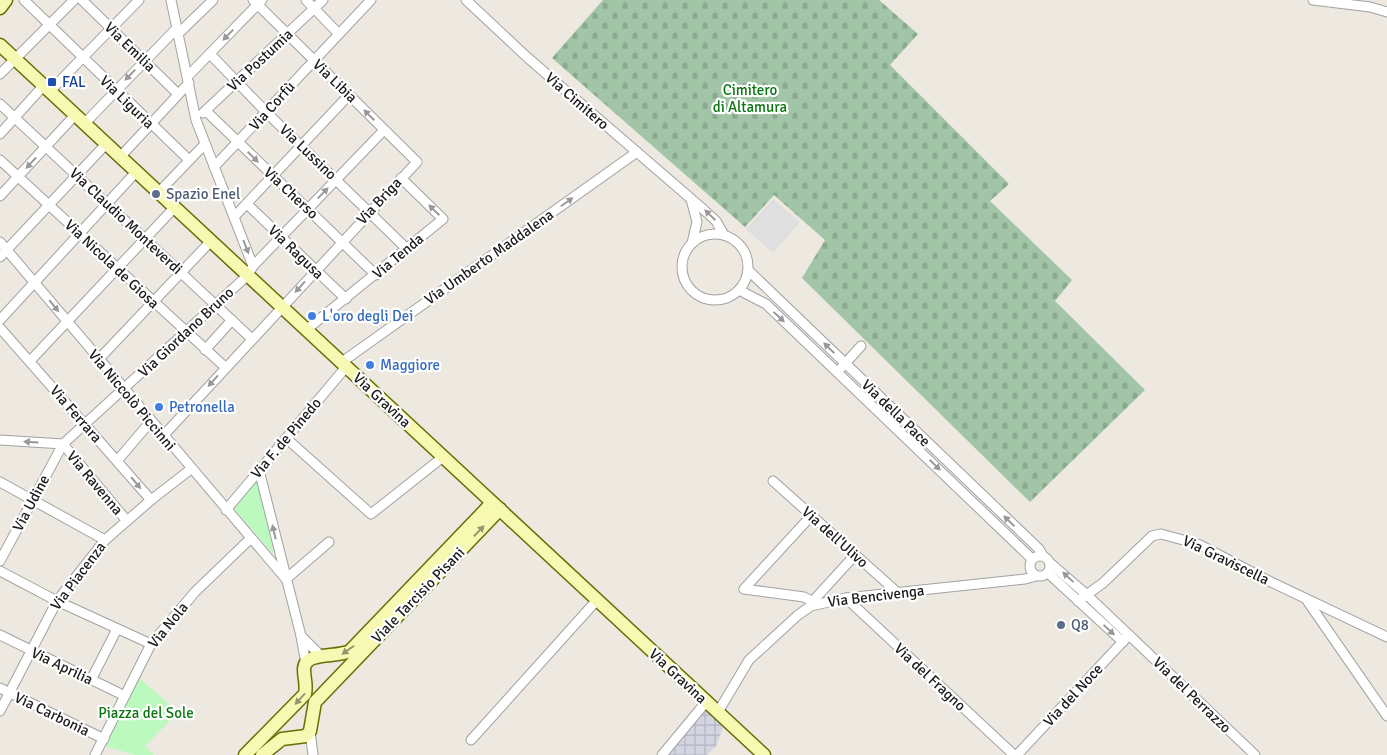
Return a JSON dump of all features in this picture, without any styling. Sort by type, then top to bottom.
[{"type":"main road","points":[[0,8],[6,0]]},
{"type":"main road","name":"Via Gravina","points":[[0,45],[211,241],[250,270],[282,307],[306,330],[764,755]]},
{"type":"main road","name":"Viale Tarcisio Pisani","points":[[306,664],[324,656],[350,651],[496,506]]},
{"type":"main road","name":"Viale Tarcisio Pisani","points":[[310,731],[315,702],[496,506]]},
{"type":"main road","points":[[324,656],[337,666],[336,680]]},
{"type":"main road","points":[[245,755],[305,694],[306,664]]},
{"type":"main road","points":[[280,719],[282,730],[293,738]]},
{"type":"main road","points":[[262,755],[271,746],[293,738],[306,736],[310,731]]},
{"type":"street","name":"Via Liguria","points":[[24,0],[115,91],[189,160]]},
{"type":"street","points":[[0,74],[74,0]]},
{"type":"street","name":"Via Emilia","points":[[82,0],[178,94]]},
{"type":"street","points":[[0,134],[47,88],[83,58],[139,0]]},
{"type":"street","points":[[171,0],[196,120],[234,217],[250,270]]},
{"type":"street","points":[[0,196],[46,146],[115,91],[144,61],[213,0]]},
{"type":"street","points":[[306,0],[338,33]]},
{"type":"street","name":"Via Postumia","points":[[196,120],[323,0]]},
{"type":"street","name":"Via Cimitero","points":[[466,0],[716,221],[724,235]]},
{"type":"street","points":[[1313,0],[1370,7],[1387,12]]},
{"type":"street","points":[[121,156],[258,2]]},
{"type":"street","name":"Via Libia","points":[[258,2],[313,61],[417,162]]},
{"type":"street","name":"Via Corfù","points":[[214,167],[238,143],[365,2]]},
{"type":"street","name":"Via Lussino","points":[[210,54],[266,112],[407,249]]},
{"type":"street","points":[[234,217],[349,95]]},
{"type":"street","name":"Via Claudio Monteverdi","points":[[0,104],[252,339]]},
{"type":"street","name":"Via Cherso","points":[[206,111],[376,275]]},
{"type":"street","name":"Via Giordano Bruno","points":[[63,444],[216,305],[384,130]]},
{"type":"street","points":[[3,254],[107,143]]},
{"type":"street","points":[[159,192],[205,144]]},
{"type":"street","name":"Via Umberto Maddalena","points":[[344,365],[637,152]]},
{"type":"street","name":"Via Nicola de Giosa","points":[[0,160],[225,367]]},
{"type":"street","name":"Via Briga","points":[[163,436],[417,162]]},
{"type":"street","points":[[0,320],[79,232],[137,172]]},
{"type":"street","name":"Via Tenda","points":[[306,330],[443,219],[401,178]]},
{"type":"street","points":[[691,199],[696,222],[692,244]]},
{"type":"street","name":"Via Ragusa","points":[[247,204],[346,299]]},
{"type":"street","points":[[30,361],[175,207]]},
{"type":"street","points":[[712,234],[724,235],[740,245],[748,261],[748,270],[746,281],[739,290],[723,299],[714,300],[696,294],[684,279],[682,270],[686,251],[692,244],[701,237],[712,234]]},
{"type":"street","points":[[99,359],[211,241]]},
{"type":"street","name":"Via Niccolò Piccinni","points":[[0,242],[3,254],[34,282],[286,580]]},
{"type":"street","name":"Via della Pace","points":[[748,270],[1039,549],[1043,556]]},
{"type":"street","name":"Via della Pace","points":[[739,290],[766,304],[1032,559]]},
{"type":"street","points":[[206,350],[232,320]]},
{"type":"street","name":"Via Ferrara","points":[[0,328],[86,424],[150,500]]},
{"type":"street","points":[[838,372],[861,346]]},
{"type":"street","name":"Via F. de Pinedo","points":[[226,510],[344,365]]},
{"type":"street","points":[[117,461],[151,421]]},
{"type":"street","points":[[286,438],[371,514],[443,457]]},
{"type":"street","points":[[0,440],[63,444]]},
{"type":"street","name":"Via Udine","points":[[0,561],[63,444]]},
{"type":"street","name":"Via Ravenna","points":[[63,444],[127,521]]},
{"type":"street","name":"Via Piacenza","points":[[0,711],[57,601],[105,540],[150,500],[191,469]]},
{"type":"street","points":[[259,470],[301,636],[306,664]]},
{"type":"street","name":"Via dell'Ulivo","points":[[773,481],[898,592]]},
{"type":"street","points":[[0,482],[105,540]]},
{"type":"street","points":[[811,516],[744,588],[804,597],[815,603],[855,555]]},
{"type":"street","name":"Via Graviscella","points":[[1078,601],[1103,582],[1152,536],[1161,534],[1198,544],[1305,599],[1387,637]]},
{"type":"street","name":"Via Nola","points":[[95,755],[150,644],[195,592],[250,539]]},
{"type":"street","points":[[286,580],[329,542]]},
{"type":"street","points":[[1050,563],[1048,573],[1043,576],[1031,575],[1032,559],[1036,556],[1043,556],[1087,595],[1126,638]]},
{"type":"street","points":[[0,571],[57,601],[150,644]]},
{"type":"street","points":[[1048,573],[1078,601],[1126,638]]},
{"type":"street","name":"Via Bencivenga","points":[[718,712],[748,660],[798,615],[815,603],[1031,575]]},
{"type":"street","name":"Via del Fragno","points":[[846,598],[1015,755]]},
{"type":"street","points":[[1305,599],[1387,716]]},
{"type":"street","points":[[471,740],[597,600]]},
{"type":"street","points":[[91,680],[117,629]]},
{"type":"street","name":"Via Aprilia","points":[[0,635],[125,696]]},
{"type":"street","points":[[301,636],[324,656]]},
{"type":"street","name":"Via del Noce","points":[[1015,755],[1126,638]]},
{"type":"street","name":"Via del Perrazzo","points":[[1126,638],[1255,755]]},
{"type":"street","name":"Via Carbonia","points":[[0,688],[104,739]]},
{"type":"street","points":[[662,755],[706,702]]},
{"type":"street","points":[[310,731],[313,755]]},
{"type":"street","points":[[293,738],[313,755]]},
{"type":"green space","name":"Cimitero di Altamura","points":[[603,0],[879,0],[918,34],[890,65],[1009,184],[990,201],[1072,280],[1055,301],[1145,390],[1030,502],[802,278],[825,240],[774,195],[745,227],[552,58]]},
{"type":"green space","points":[[257,478],[274,555],[234,509]]},
{"type":"green space","name":"Piazza del Sole","points":[[138,677],[178,712],[145,746],[154,755],[135,755],[105,746]]},
{"type":"shaded area","points":[[773,199],[800,222],[773,253],[746,229]]},
{"type":"shaded area","points":[[706,702],[726,720],[716,746],[707,755],[662,755]]},
{"type":"place","name":"FAL","points":[[52,82]]},
{"type":"place","name":"Spazio Enel","points":[[156,194]]},
{"type":"place","name":"L'oro degli Dei","points":[[312,316]]},
{"type":"place","name":"Maggiore","points":[[370,365]]},
{"type":"place","name":"Petronella","points":[[159,407]]},
{"type":"place","name":"Q8","points":[[1061,625]]}]
